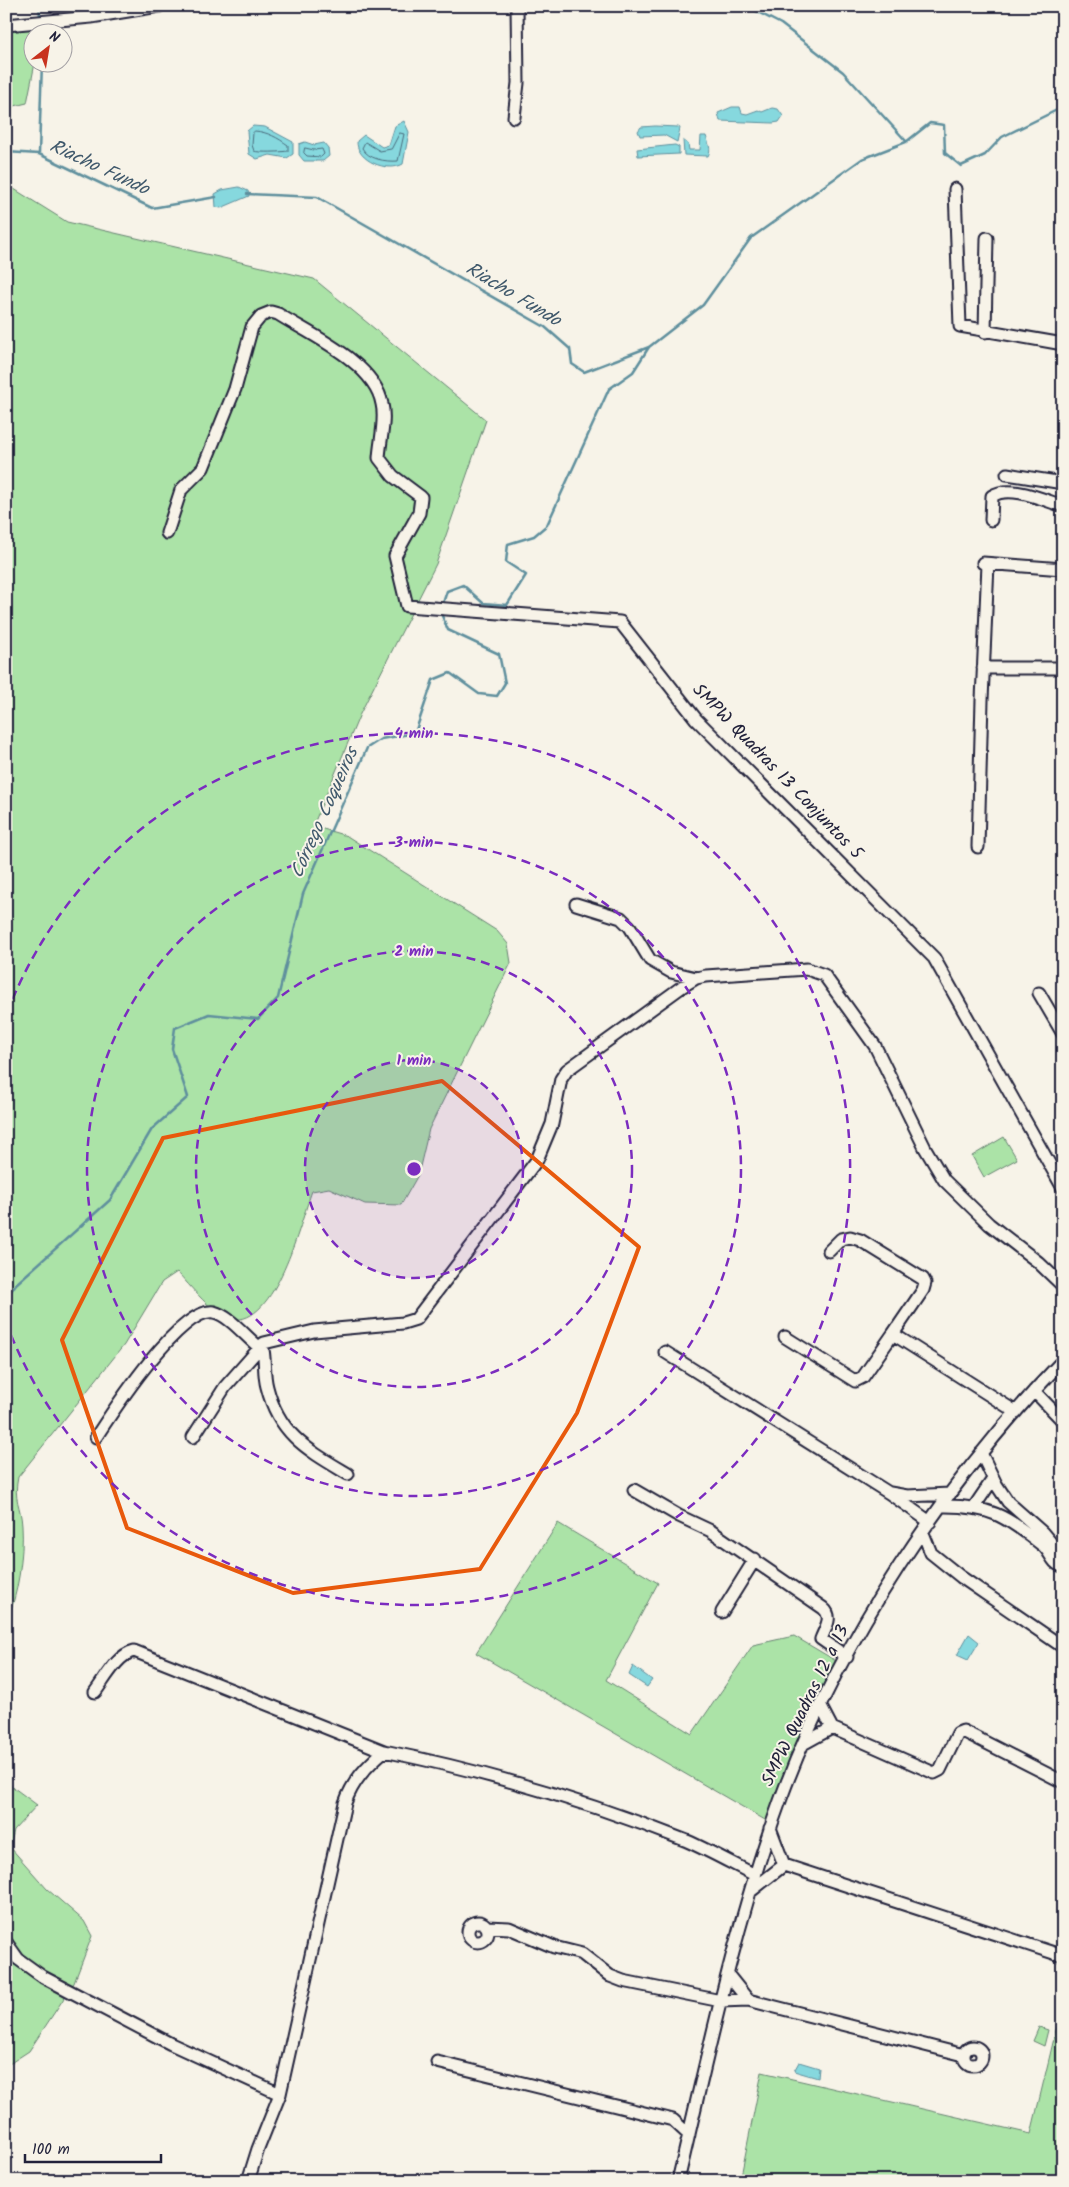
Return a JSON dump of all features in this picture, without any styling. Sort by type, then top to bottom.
[{"type":"street","points":[[6,25],[91,12],[159,6]]},
{"type":"street","points":[[514,117],[518,83],[517,6]]},
{"type":"street","points":[[955,190],[960,326],[985,332],[1063,344]]},
{"type":"street","points":[[985,332],[987,238]]},
{"type":"street","name":"SMPW Quadras 13 Conjuntos 5","points":[[167,533],[181,490],[203,468],[235,389],[252,327],[261,316],[271,312],[353,361],[372,378],[383,404],[379,458],[393,476],[420,497],[419,513],[395,556],[408,606],[620,622],[696,718],[934,958],[1063,1188]]},
{"type":"street","points":[[1006,474],[1063,483]]},
{"type":"street","points":[[991,520],[992,496],[1003,492],[1063,506]]},
{"type":"street","points":[[978,847],[985,564],[1063,569]]},
{"type":"street","points":[[983,668],[1063,668]]},
{"type":"street","points":[[576,904],[621,918],[630,927],[650,960],[671,972],[696,978],[807,969],[824,975],[875,1046],[921,1140],[944,1180],[982,1218],[1038,1262],[1063,1286]]},
{"type":"street","points":[[193,1437],[225,1386],[260,1346],[277,1339],[314,1330],[404,1323],[416,1319],[537,1160],[552,1124],[561,1080],[567,1070],[696,978]]},
{"type":"street","points":[[1039,993],[1063,1034]]},
{"type":"street","points":[[785,1337],[855,1381],[863,1377],[923,1290],[925,1283],[923,1279],[856,1238],[841,1239],[829,1251]]},
{"type":"street","points":[[96,1437],[125,1393],[164,1344],[194,1318],[208,1312],[219,1314],[260,1346],[267,1388],[280,1420],[287,1431],[302,1445],[348,1474]]},
{"type":"street","points":[[893,1334],[1016,1412]]},
{"type":"street","points":[[665,1352],[889,1493],[930,1522]]},
{"type":"street","name":"SMPW Quadras 12 a 13","points":[[678,2181],[721,2001],[755,1875],[770,1828],[803,1744],[847,1657],[874,1609],[930,1522],[981,1453],[1063,1360]]},
{"type":"street","points":[[1034,1391],[1063,1421]]},
{"type":"street","points":[[981,1453],[993,1478],[1008,1502],[1042,1532],[1063,1557]]},
{"type":"street","points":[[974,1507],[993,1478]]},
{"type":"street","points":[[634,1490],[679,1516],[711,1531],[755,1559],[826,1610],[828,1621],[821,1639],[847,1657]]},
{"type":"street","points":[[889,1493],[950,1494]]},
{"type":"street","points":[[916,1513],[913,1503],[922,1495]]},
{"type":"street","points":[[941,1506],[974,1507],[994,1513],[1014,1524],[1042,1544],[1056,1564],[1063,1566]]},
{"type":"street","points":[[923,1533],[931,1553],[961,1577],[1063,1647]]},
{"type":"street","points":[[908,1555],[931,1553]]},
{"type":"street","points":[[722,1612],[755,1559]]},
{"type":"street","points":[[95,1692],[121,1659],[127,1653],[134,1651],[384,1751],[470,1769],[598,1808],[688,1842],[755,1875]]},
{"type":"street","points":[[821,1707],[832,1728],[934,1772],[940,1770],[958,1733],[964,1731],[1063,1782]]},
{"type":"street","points":[[803,1744],[832,1728]]},
{"type":"street","points":[[248,2181],[258,2149],[280,2094],[345,1803],[352,1785],[359,1775],[384,1751]]},
{"type":"street","points":[[770,1828],[784,1865]]},
{"type":"street","points":[[751,1891],[784,1865]]},
{"type":"street","points":[[784,1865],[1063,1956]]},
{"type":"street","points":[[488,1927],[509,1928],[554,1947],[582,1954],[610,1976],[623,1981],[721,2001],[748,2000],[964,2055]]},
{"type":"street","points":[[6,1942],[18,1959],[43,1977],[138,2027],[280,2094]]},
{"type":"street","points":[[728,1975],[748,2000]]},
{"type":"street","points":[[437,2062],[673,2120],[689,2134]]},
{"type":"street","points":[[673,2120],[695,2113]]},
{"type":"highlighted area","points":[[442,1081],[639,1247],[577,1413],[480,1569],[293,1593],[127,1528],[62,1340],[163,1138]]},
{"type":"green space","points":[[22,29],[22,72],[33,72],[27,103],[6,108],[6,30]]},
{"type":"green space","points":[[6,184],[67,222],[314,279],[486,420],[436,564],[360,714],[313,826],[347,836],[497,931],[508,944],[511,963],[429,1129],[418,1175],[401,1205],[365,1204],[329,1188],[312,1191],[284,1270],[261,1306],[248,1317],[232,1319],[217,1312],[177,1272],[162,1282],[124,1345],[18,1477],[16,1492],[22,1526],[21,1562],[14,1600],[6,1622]]},
{"type":"green space","points":[[1004,1137],[1017,1159],[984,1177],[972,1156]]},
{"type":"green space","points":[[558,1523],[658,1583],[606,1680],[692,1734],[753,1645],[794,1636],[843,1665],[772,1824],[476,1653]]},
{"type":"green space","points":[[6,1782],[37,1805],[14,1830],[10,1847],[47,1889],[84,1921],[92,1936],[74,1983],[29,2051],[6,2066]]},
{"type":"green space","points":[[1063,2011],[1063,2181],[740,2181],[762,2072],[1031,2134],[1056,2030]]},
{"type":"green space","points":[[1039,2027],[1048,2030],[1044,2046],[1033,2041]]},
{"type":"water","points":[[732,107],[740,107],[742,113],[747,114],[758,110],[762,112],[772,108],[778,109],[783,116],[779,122],[773,123],[720,121],[718,113]]},
{"type":"water","points":[[404,121],[409,132],[403,164],[389,167],[382,166],[367,159],[362,154],[358,148],[357,141],[364,135],[382,147],[389,145],[395,126]]},
{"type":"water","points":[[253,126],[265,127],[293,142],[293,154],[287,158],[270,155],[257,159],[249,154],[247,131]]},
{"type":"water","points":[[641,127],[680,128],[677,142],[664,135],[640,136],[638,131]]},
{"type":"water","points":[[701,136],[706,136],[710,148],[708,156],[684,155],[683,140],[688,144],[689,150],[700,150]]},
{"type":"water","points":[[305,142],[314,145],[324,143],[328,148],[329,156],[323,161],[304,161],[299,155],[299,144]]},
{"type":"water","points":[[675,145],[679,147],[679,154],[638,156],[637,149]]},
{"type":"water","points":[[239,187],[248,191],[249,196],[221,208],[216,207],[215,194],[222,190]]},
{"type":"water","points":[[969,1634],[979,1642],[968,1660],[957,1655]]},
{"type":"water","points":[[633,1666],[652,1680],[647,1687],[629,1675]]},
{"type":"water","points":[[799,2062],[819,2068],[818,2078],[794,2071]]},
{"type":"waterway","points":[[39,6],[40,16]]},
{"type":"waterway","points":[[746,6],[781,24],[843,72],[906,141]]},
{"type":"waterway","points":[[39,153],[42,72]]},
{"type":"waterway","name":"Riacho Fundo","points":[[247,194],[317,197],[545,327],[570,349],[572,364],[584,372],[649,347],[703,305],[751,238],[862,159],[906,142],[930,123],[944,125],[945,153],[961,166],[985,155],[1002,137],[1063,107]]},
{"type":"waterway","name":"Riacho Fundo","points":[[6,152],[39,154],[152,208],[216,197]]},
{"type":"waterway","name":"Córrego Coqueiros","points":[[442,606],[447,591],[463,585],[483,603],[507,605],[526,575],[506,562],[508,544],[534,536],[547,525],[609,389],[633,372],[649,347]]},
{"type":"waterway","name":"Córrego Coqueiros","points":[[6,1298],[16,1284],[110,1200],[152,1129],[188,1097],[172,1049],[175,1028],[209,1014],[258,1019],[278,998],[303,894],[367,748],[381,739],[415,733],[433,680],[450,673],[479,694],[497,696],[505,683],[499,654],[448,630],[440,611]]}]
